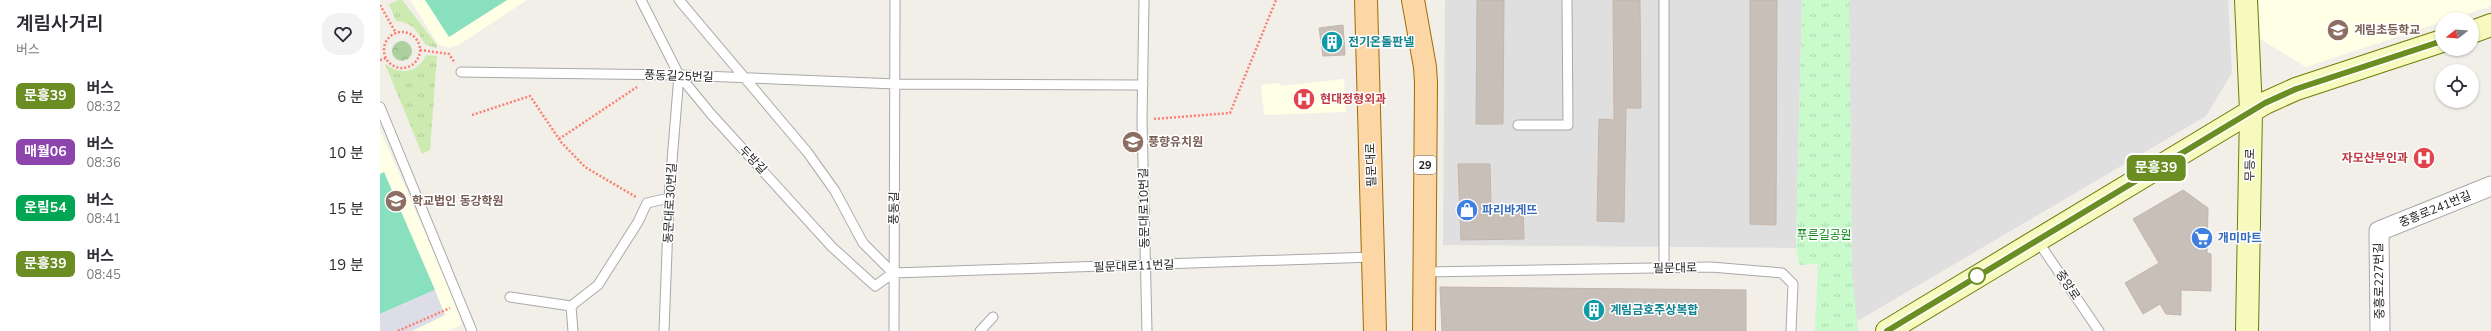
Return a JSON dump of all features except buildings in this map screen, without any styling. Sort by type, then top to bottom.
[{"type":"main road","name":"필문대로","points":[[1366,0],[1375,331]]},
{"type":"main road","name":"29","points":[[1413,0],[1426,78],[1424,331]]},
{"type":"main road","name":"무등로","points":[[2246,0],[2251,111],[2247,331]]},
{"type":"main road","points":[[1887,331],[2251,111],[2296,89],[2435,43]]},
{"type":"street","name":"중흥로241번길","points":[[2378,231],[2491,186]]},
{"type":"street","name":"중흥로227번길","points":[[2378,231],[2380,331]]},
{"type":"lane","name":"두방길","points":[[641,0],[679,75],[710,114],[844,260],[875,286],[893,273]]},
{"type":"lane","points":[[679,0],[747,78],[826,178],[862,243],[893,273]]},
{"type":"lane","name":"풍동길","points":[[894,331],[893,273],[896,84],[895,0]]},
{"type":"lane","name":"동문대로10번길","points":[[1144,0],[1142,120],[1147,331]]},
{"type":"lane","points":[[1518,125],[1568,124],[1567,0]]},
{"type":"lane","points":[[1664,0],[1664,268]]},
{"type":"lane","name":"풍동길25번길","points":[[461,72],[646,74],[896,84]]},
{"type":"lane","name":"동문대로30번길","points":[[664,331],[669,198],[679,75]]},
{"type":"lane","points":[[896,84],[1005,86],[1143,85]]},
{"type":"lane","points":[[380,107],[472,331]]},
{"type":"lane","points":[[510,297],[571,306],[598,285],[638,222],[647,203],[669,198]]},
{"type":"lane","name":"중앙로","points":[[2037,240],[2099,331]]},
{"type":"lane","name":"필문대로11번길","points":[[893,273],[1146,266],[1374,257]]},
{"type":"lane","name":"필문대로","points":[[1424,272],[1710,267],[1782,273],[1793,284],[1790,331]]},
{"type":"lane","points":[[571,306],[573,331]]},
{"type":"lane","points":[[465,313],[466,331]]},
{"type":"lane","points":[[980,331],[993,317]]},
{"type":"path","points":[[1142,120],[1230,113],[1276,0]]},
{"type":"path","points":[[380,5],[396,33]]},
{"type":"path","points":[[396,33],[407,33],[412,35],[420,44],[420,50],[417,62],[406,68],[394,66],[386,58],[384,46],[390,36],[396,33]]},
{"type":"path","points":[[420,50],[449,54],[454,62]]},
{"type":"path","points":[[380,60],[386,58]]},
{"type":"path","points":[[559,139],[643,82],[646,74]]},
{"type":"path","points":[[472,115],[530,96],[559,139],[585,167],[647,203]]},
{"type":"path","points":[[398,331],[461,303]]},
{"type":"shaded area","points":[[410,0],[527,0],[460,44],[448,48],[438,44]]},
{"type":"shaded area","points":[[1445,0],[1802,0],[1796,248],[1443,245]]},
{"type":"shaded area","points":[[1849,0],[2228,0],[2232,73],[2206,116],[1856,322],[1852,275]]},
{"type":"shaded area","name":"계림초등학교","points":[[2259,0],[2491,0],[2491,6],[2473,12],[2435,12],[2435,24],[2306,67],[2260,39]]},
{"type":"shaded area","name":"현대정형외과","points":[[1344,79],[1346,112],[1264,115],[1261,85],[1280,83],[1281,86]]},
{"type":"shaded area","name":"학교법인 동강학원","points":[[380,130],[459,310],[461,325],[448,331],[380,331]]},
{"type":"shaded area","points":[[435,290],[445,315],[412,331],[380,331],[380,314]]},
{"type":"green space","points":[[402,0],[437,45],[437,48],[426,45],[414,28],[407,23],[396,21],[389,4]]},
{"type":"green space","points":[[425,0],[507,0],[449,37]]},
{"type":"green space","name":"푸른길공원","points":[[1802,0],[1849,0],[1852,275],[1858,331],[1815,331],[1818,264],[1799,265],[1796,248]]},
{"type":"green space","points":[[398,41],[406,41],[412,47],[412,55],[406,61],[398,61],[392,55],[392,47]]},
{"type":"green space","points":[[426,55],[437,56],[430,150],[422,154],[385,64],[396,70],[408,71],[418,66]]},
{"type":"green space","points":[[384,172],[435,290],[380,314],[380,174]]},
{"type":"bus line","name":"문흥39","points":[[1887,331],[2265,103],[2296,89],[2435,43]]},
{"type":"place","name":"계림초등학교","points":[[2338,30]]},
{"type":"place","name":"전기온돌판넬","points":[[1332,42]]},
{"type":"place","name":"현대정형외과","points":[[1304,99]]},
{"type":"place","name":"풍향유치원","points":[[1133,142]]},
{"type":"place","name":"자모산부인과","points":[[2424,158]]},
{"type":"place","name":"학교법인 동강학원","points":[[396,201]]},
{"type":"place","name":"파리바게뜨","points":[[1467,210]]},
{"type":"place","name":"개미마트","points":[[2202,238]]},
{"type":"place","name":"계림금호주상복합","points":[[1594,310]]}]
